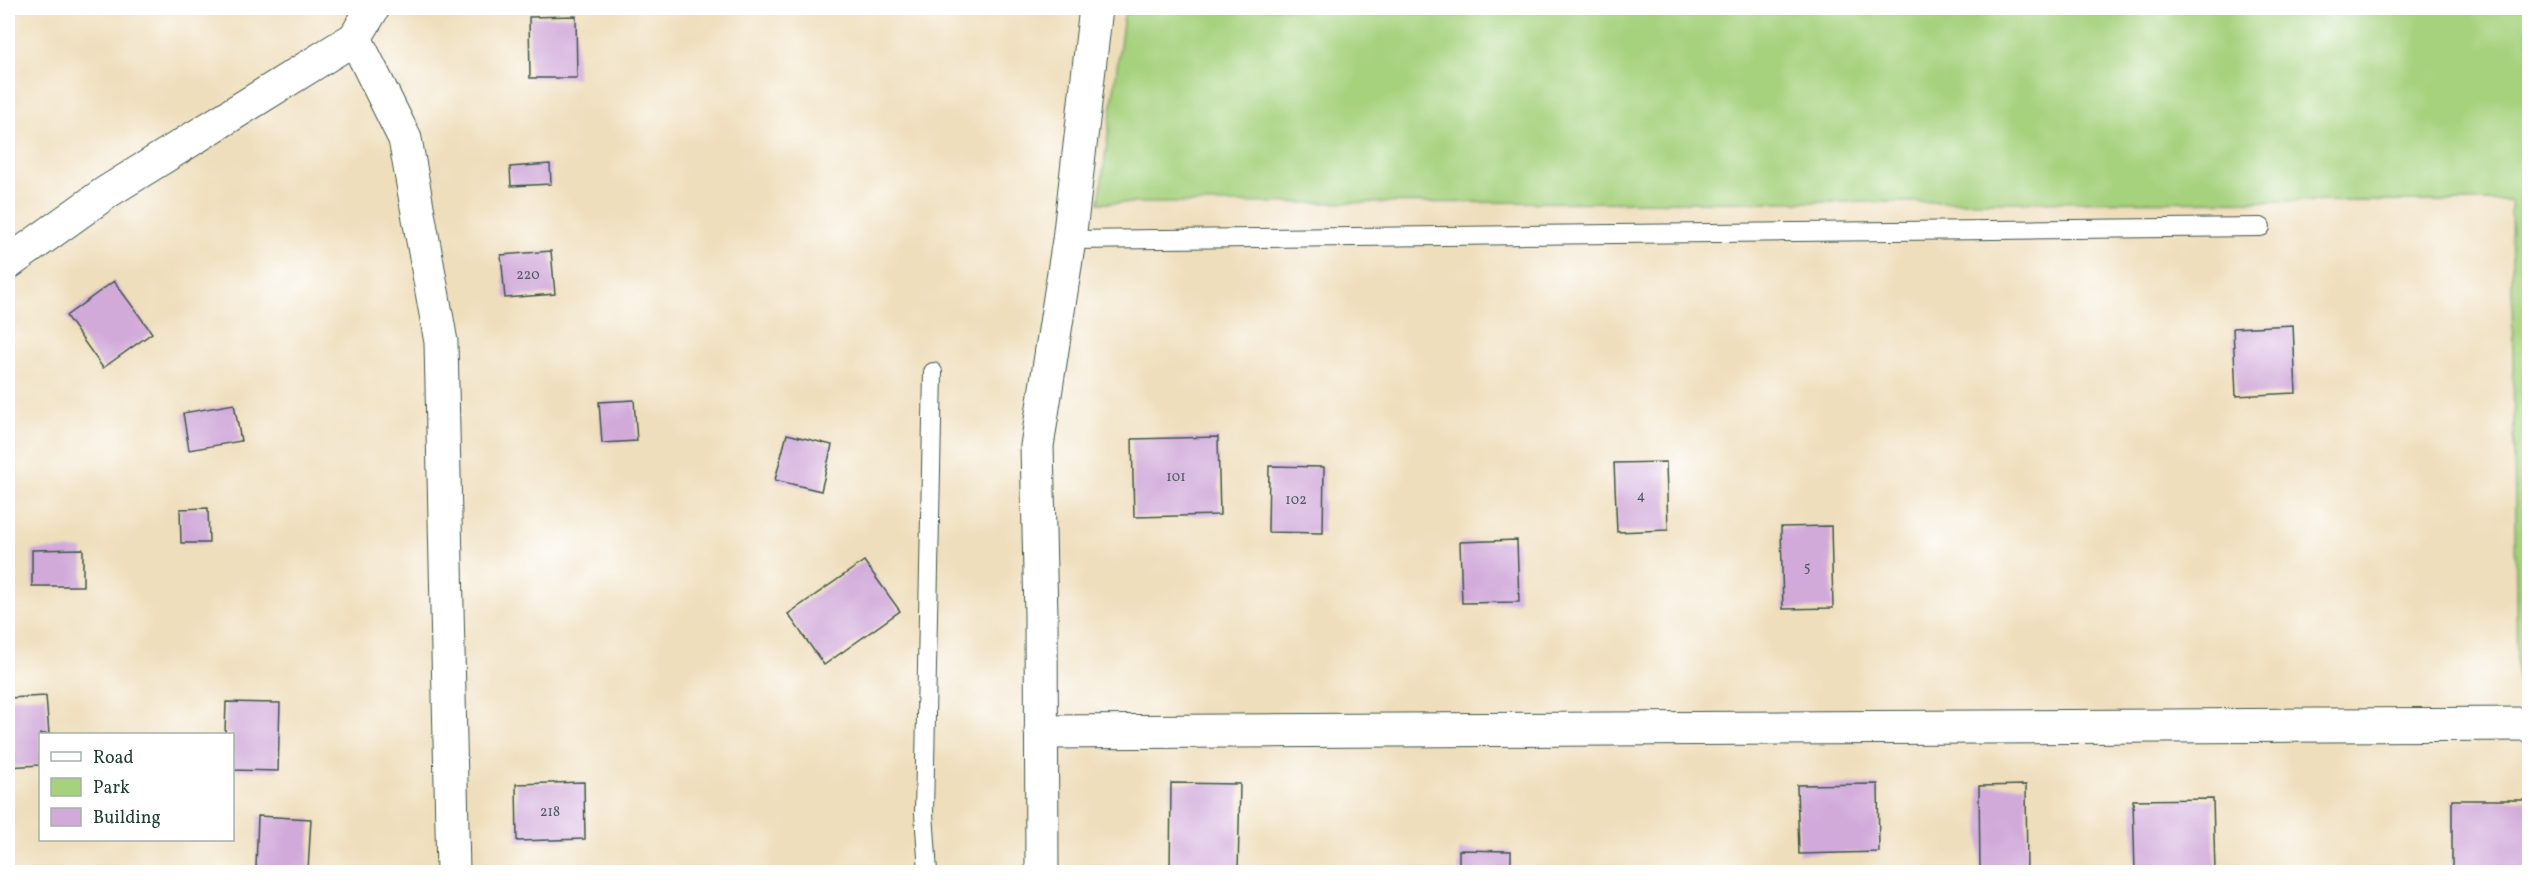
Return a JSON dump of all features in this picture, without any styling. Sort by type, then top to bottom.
[{"type":"street","points":[[8,263],[107,192],[355,38],[373,8]]},
{"type":"street","points":[[1042,873],[1037,446],[1069,240],[1096,8]]},
{"type":"street","points":[[355,38],[405,139],[441,342],[453,873]]},
{"type":"street","points":[[1041,732],[2529,724]]},
{"type":"lane","points":[[1069,240],[2261,227]]},
{"type":"lane","points":[[928,873],[924,813],[933,372]]},
{"type":"green space","points":[[1125,8],[2529,8],[2529,679],[2517,679],[2511,201],[1099,203]]},
{"type":"building","points":[[576,16],[577,78],[530,78],[529,17]]},
{"type":"building","points":[[550,164],[551,184],[511,186],[510,167]]},
{"type":"building","points":[[551,251],[555,294],[505,298],[501,255]]},
{"type":"building","points":[[114,281],[152,333],[103,368],[66,316]]},
{"type":"building","points":[[2293,325],[2296,393],[2236,396],[2233,328]]},
{"type":"building","points":[[634,400],[637,441],[602,443],[599,402]]},
{"type":"building","points":[[234,404],[241,441],[189,450],[183,413]]},
{"type":"building","points":[[787,434],[832,445],[821,491],[775,480]]},
{"type":"building","points":[[1218,437],[1220,515],[1134,517],[1132,439]]},
{"type":"building","points":[[1666,462],[1668,530],[1617,532],[1614,463]]},
{"type":"building","points":[[1269,466],[1324,467],[1323,533],[1268,532]]},
{"type":"building","points":[[208,508],[209,543],[181,543],[180,509]]},
{"type":"building","points":[[1831,526],[1833,608],[1783,609],[1781,527]]},
{"type":"building","points":[[1517,540],[1519,602],[1462,603],[1460,542]]},
{"type":"building","points":[[83,549],[83,586],[32,586],[32,550]]},
{"type":"building","points":[[864,561],[900,611],[824,665],[788,614]]},
{"type":"building","points":[[46,696],[49,733],[39,733],[39,765],[8,767],[8,698]]},
{"type":"building","points":[[226,702],[280,703],[278,771],[234,770],[234,733],[225,733]]},
{"type":"building","points":[[584,782],[585,839],[517,841],[516,784]]},
{"type":"building","points":[[1171,783],[1240,784],[1238,872],[1170,872]]},
{"type":"building","points":[[1878,784],[1879,852],[1799,854],[1797,785]]},
{"type":"building","points":[[2026,785],[2027,872],[1980,872],[1979,786]]},
{"type":"building","points":[[2213,799],[2215,872],[2135,872],[2133,800]]},
{"type":"building","points":[[2452,800],[2530,800],[2530,872],[2452,872]]},
{"type":"building","points":[[258,816],[311,819],[308,870],[256,867]]},
{"type":"building","points":[[1459,850],[1511,851],[1511,872],[1459,872]]}]
